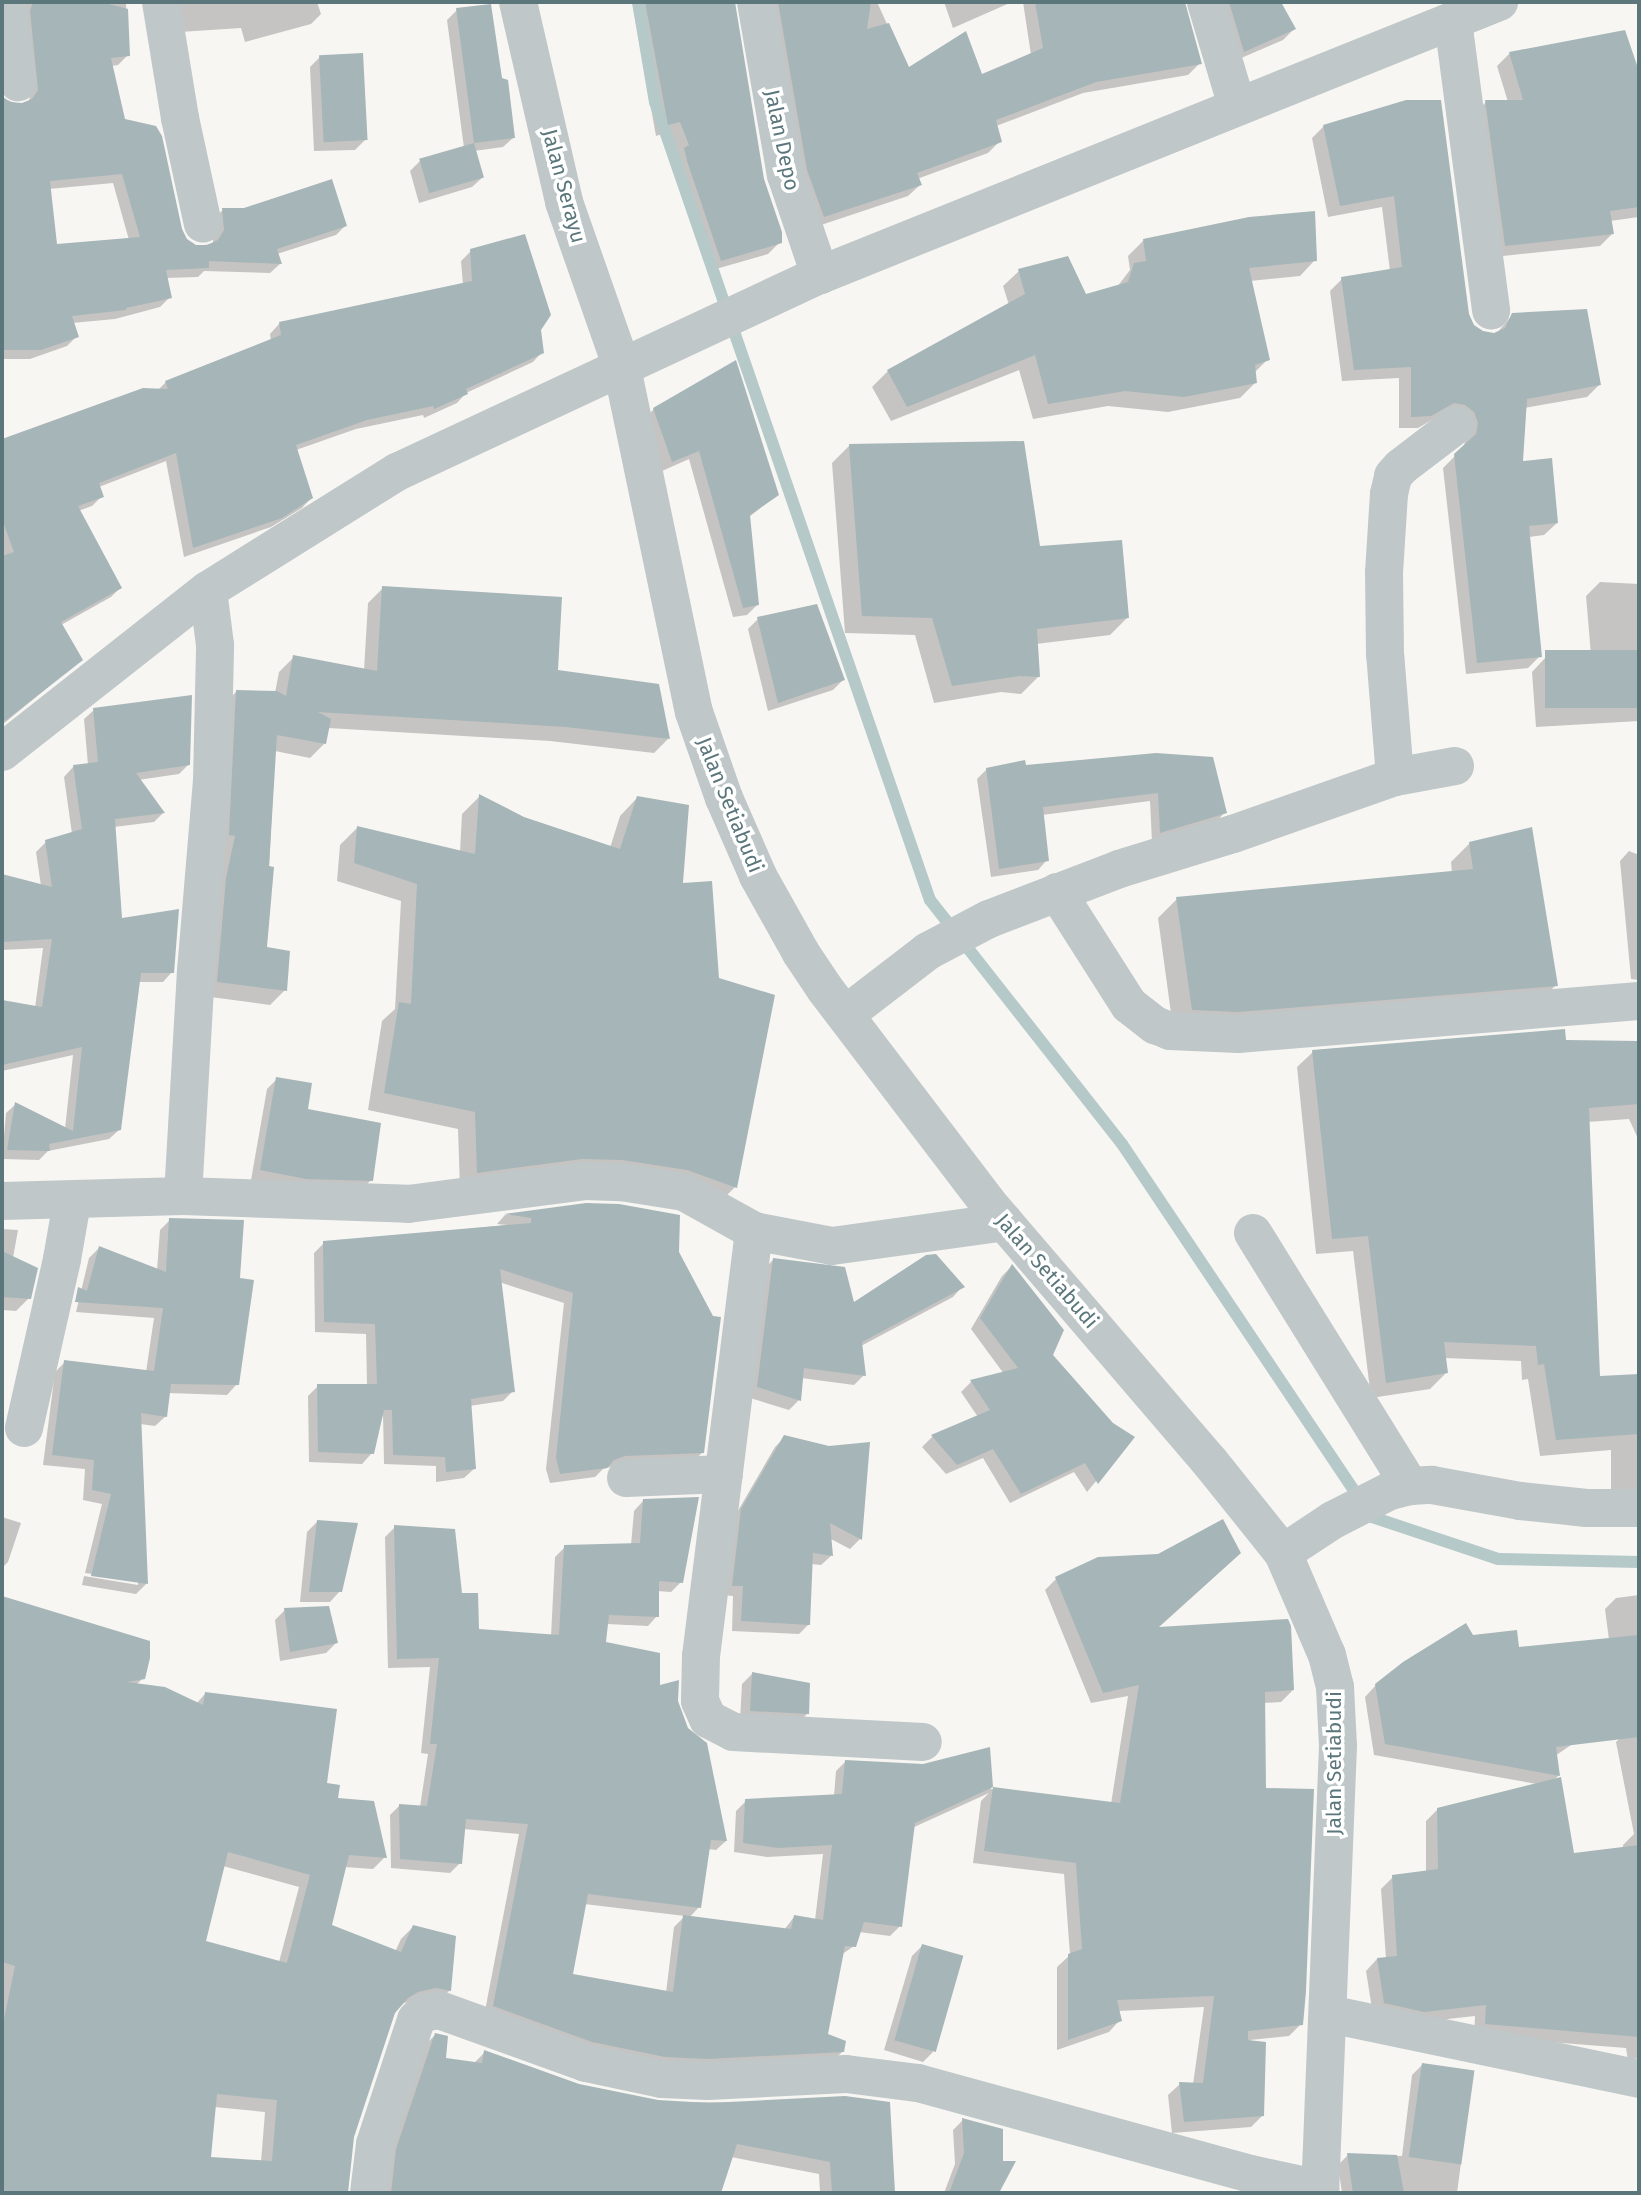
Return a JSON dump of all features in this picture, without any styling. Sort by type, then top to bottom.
[{"type":"street","points":[[7,2],[18,82]]},
{"type":"street","points":[[161,2],[180,118],[203,224]]},
{"type":"street","name":"Jalan Serayu","points":[[518,2],[564,202],[622,368]]},
{"type":"street","name":"Jalan Depo","points":[[756,2],[786,174],[820,275]]},
{"type":"street","points":[[1206,2],[1237,106]]},
{"type":"street","points":[[2,752],[208,590],[397,472],[820,275],[1499,2]]},
{"type":"street","points":[[1453,21],[1491,311]]},
{"type":"street","name":"Jalan Setiabudi","points":[[622,368],[698,724],[724,797],[758,876],[801,953],[1004,1222],[1210,1462],[1283,1553],[1327,1655],[1335,1687],[1338,1746],[1320,2191]]},
{"type":"street","points":[[1395,778],[1385,653],[1384,573],[1389,494],[1393,476],[1401,467],[1456,425]]},
{"type":"street","points":[[183,1196],[196,971],[212,781],[215,645],[208,590]]},
{"type":"street","points":[[846,1014],[928,951],[989,919],[1057,892],[1395,778],[1455,766]]},
{"type":"street","points":[[1057,892],[1129,1005],[1155,1025],[1170,1031],[1238,1034],[1639,1001]]},
{"type":"street","points":[[2,1201],[72,1202],[183,1196],[408,1204],[585,1181],[621,1182],[684,1192],[754,1231],[832,1246],[1004,1222]]},
{"type":"street","points":[[24,1428],[72,1202]]},
{"type":"street","points":[[754,1231],[701,1656],[700,1701],[708,1719],[733,1732],[923,1742]]},
{"type":"street","points":[[1253,1233],[1400,1488]]},
{"type":"street","points":[[626,1478],[724,1474]]},
{"type":"street","points":[[1283,1553],[1333,1520],[1400,1488],[1432,1485],[1520,1501],[1587,1508],[1639,1508]]},
{"type":"street","points":[[369,2193],[375,2144],[416,2020],[423,2013],[439,2010],[586,2063],[662,2079],[722,2081],[846,2074],[918,2083],[1320,2191]]},
{"type":"street","points":[[1329,2014],[1639,2079]]},
{"type":"building","points":[[33,2],[101,2],[128,9],[130,56],[111,58],[125,119],[156,126],[162,136],[182,229],[187,239],[196,245],[207,245],[218,240],[224,230],[222,208],[244,208],[332,179],[347,226],[277,249],[282,264],[209,261],[209,268],[166,270],[172,298],[126,310],[72,316],[79,337],[41,350],[2,350],[2,96],[10,102],[22,103],[32,99],[38,90],[30,11]],"holes":[[[122,174],[140,237],[57,244],[50,181]]]},
{"type":"building","points":[[645,2],[735,2],[764,179],[782,232],[782,243],[721,261],[687,161],[684,148],[689,145],[680,122],[668,125]]},
{"type":"building","points":[[778,2],[871,2],[867,29],[889,23],[909,67],[966,31],[982,74],[1043,48],[1035,2],[1185,2],[1202,64],[1096,82],[996,120],[1002,142],[917,173],[922,185],[824,217],[807,170]]},
{"type":"building","points":[[1229,2],[1281,2],[1296,29],[1244,52]]},
{"type":"building","points":[[491,4],[502,78],[508,80],[515,138],[474,143],[456,8]]},
{"type":"building","points":[[1625,30],[1639,71],[1639,207],[1610,211],[1614,234],[1505,246],[1485,100],[1523,100],[1509,52]]},
{"type":"building","points":[[363,53],[368,140],[324,142],[319,55]]},
{"type":"building","points":[[1406,100],[1441,100],[1469,314],[1474,325],[1483,331],[1494,333],[1505,328],[1512,313],[1587,309],[1601,385],[1527,399],[1523,461],[1552,458],[1558,523],[1529,526],[1542,657],[1477,663],[1454,454],[1476,434],[1478,423],[1474,412],[1465,405],[1454,403],[1431,416],[1411,417],[1411,367],[1354,370],[1341,277],[1402,267],[1394,196],[1340,206],[1323,125]]},
{"type":"building","points":[[474,143],[484,178],[429,193],[419,159]]},
{"type":"building","points":[[1315,211],[1317,261],[1249,268],[1270,360],[1255,365],[1257,383],[1184,397],[1125,391],[1048,404],[1035,355],[907,407],[887,370],[1025,294],[1018,269],[1068,256],[1086,294],[1128,282],[1134,263],[1146,261],[1143,239],[1249,217]]},
{"type":"building","points":[[525,234],[551,315],[541,330],[544,353],[466,389],[468,394],[434,409],[433,406],[367,420],[296,445],[313,498],[282,518],[193,548],[176,453],[99,483],[104,497],[78,506],[122,588],[61,622],[83,660],[5,721],[2,716],[2,556],[14,552],[2,519],[2,439],[143,388],[168,389],[165,381],[281,335],[279,322],[472,281],[470,249]]},
{"type":"building","points":[[736,360],[779,495],[750,515],[759,605],[743,608],[699,451],[672,462],[653,408]]},
{"type":"building","points":[[1024,441],[1040,546],[1122,540],[1129,618],[1037,629],[1040,677],[1019,676],[952,686],[932,618],[862,616],[849,444]]},
{"type":"building","points":[[382,586],[562,597],[558,670],[659,684],[670,739],[566,727],[318,712],[331,719],[326,744],[277,735],[269,866],[274,867],[267,947],[290,951],[287,991],[217,982],[226,878],[235,836],[229,835],[236,690],[277,691],[286,696],[293,655],[377,671]]},
{"type":"building","points":[[817,604],[845,680],[778,703],[757,617]]},
{"type":"building","points":[[1545,650],[1639,650],[1639,708],[1545,708]]},
{"type":"building","points":[[192,695],[190,765],[136,773],[165,813],[115,819],[122,918],[179,909],[174,973],[141,973],[121,1130],[49,1144],[50,1151],[7,1150],[15,1102],[73,1131],[82,1047],[2,1065],[2,1000],[42,1007],[52,939],[2,942],[2,874],[52,887],[45,840],[82,829],[73,765],[98,762],[93,708]]},
{"type":"building","points":[[1156,753],[1213,757],[1227,813],[1160,833],[1158,793],[1043,807],[1049,861],[999,869],[986,768],[1025,760],[1026,765]]},
{"type":"building","points":[[479,794],[524,817],[620,849],[637,796],[689,805],[683,883],[712,881],[719,978],[775,995],[737,1188],[687,1170],[622,1160],[582,1159],[477,1173],[475,1112],[384,1093],[399,1002],[411,1004],[417,884],[354,863],[357,826],[475,854]]},
{"type":"building","points":[[1532,827],[1558,986],[1238,1012],[1192,1010],[1176,897],[1473,869],[1469,842]]},
{"type":"building","points":[[1565,1029],[1566,1040],[1639,1041],[1639,1104],[1589,1108],[1600,1376],[1639,1374],[1639,1434],[1556,1440],[1544,1364],[1538,1365],[1536,1346],[1444,1342],[1448,1373],[1386,1383],[1368,1236],[1332,1239],[1312,1050]]},
{"type":"building","points":[[276,1077],[312,1083],[308,1109],[381,1123],[373,1181],[306,1179],[260,1170]]},
{"type":"building","points":[[586,1203],[619,1204],[680,1215],[679,1252],[713,1316],[721,1317],[704,1453],[625,1456],[614,1460],[607,1468],[560,1474],[556,1458],[573,1293],[500,1269],[515,1392],[471,1399],[476,1469],[446,1472],[445,1457],[393,1455],[392,1410],[384,1410],[374,1454],[318,1452],[317,1384],[377,1384],[375,1324],[324,1322],[323,1241],[531,1223],[531,1218],[504,1214]]},
{"type":"building","points":[[169,1218],[244,1220],[240,1278],[254,1280],[239,1385],[171,1384],[167,1417],[141,1413],[148,1584],[91,1576],[111,1494],[92,1490],[94,1460],[52,1455],[64,1360],[154,1371],[163,1308],[75,1302],[78,1287],[87,1291],[99,1246],[166,1272]]},
{"type":"building","points":[[2,1251],[38,1268],[31,1299],[2,1297]]},
{"type":"building","points":[[936,1254],[965,1287],[862,1342],[866,1376],[804,1368],[801,1401],[757,1387],[773,1258],[845,1267],[854,1302],[926,1255]]},
{"type":"building","points":[[1012,1264],[1064,1330],[1053,1355],[1113,1423],[1135,1437],[1098,1484],[1085,1463],[1021,1494],[993,1449],[957,1465],[931,1435],[990,1410],[970,1380],[1018,1368],[980,1318]]},
{"type":"building","points":[[784,1435],[829,1446],[870,1442],[862,1540],[830,1523],[833,1556],[813,1553],[810,1625],[741,1621],[743,1586],[732,1586],[741,1509]]},
{"type":"building","points":[[699,1497],[683,1583],[659,1581],[659,1617],[609,1615],[606,1642],[660,1653],[660,1685],[679,1680],[678,1701],[688,1728],[707,1743],[727,1841],[711,1840],[701,1908],[588,1894],[573,1974],[673,1992],[683,1915],[791,1929],[794,1915],[823,1920],[832,1845],[778,1848],[743,1843],[745,1799],[842,1794],[845,1760],[923,1764],[990,1747],[993,1787],[915,1823],[902,1927],[864,1922],[856,1947],[845,1946],[828,2034],[846,2041],[844,2052],[708,2059],[665,2057],[592,2042],[493,2006],[528,1824],[466,1819],[462,1864],[400,1859],[399,1804],[427,1806],[437,1744],[430,1744],[439,1658],[397,1659],[394,1525],[455,1529],[462,1593],[478,1593],[479,1629],[559,1635],[564,1545],[640,1543],[643,1499]]},
{"type":"building","points":[[1223,1519],[1241,1553],[1159,1627],[1288,1619],[1291,1626],[1294,1690],[1265,1692],[1266,1788],[1314,1789],[1306,1991],[1303,2025],[1248,2031],[1248,2040],[1266,2042],[1264,2116],[1184,2122],[1179,2082],[1203,2083],[1214,1996],[1117,2000],[1122,2021],[1068,2040],[1068,1954],[1082,1949],[1076,1863],[984,1851],[993,1787],[1120,1803],[1139,1685],[1103,1693],[1055,1577],[1098,1557],[1158,1554]]},
{"type":"building","points":[[317,1520],[358,1523],[342,1592],[309,1592]]},
{"type":"building","points":[[2,1596],[150,1641],[150,1658],[145,1679],[127,1682],[165,1687],[203,1705],[205,1692],[337,1709],[327,1783],[340,1785],[338,1798],[374,1801],[387,1858],[349,1855],[332,1925],[401,1952],[413,1925],[456,1936],[451,1991],[436,1988],[418,1992],[408,1998],[395,2013],[354,2137],[348,2193],[2,2193],[2,2029],[15,1966],[2,1962]],"holes":[[[228,1852],[310,1875],[287,1963],[206,1941]],[[217,2094],[277,2100],[272,2161],[211,2157]]]},
{"type":"building","points":[[329,1606],[338,1643],[290,1652],[284,1608]]},
{"type":"building","points":[[1466,1623],[1473,1635],[1517,1630],[1519,1647],[1639,1635],[1639,1737],[1556,1747],[1560,1776],[1385,1744],[1375,1684],[1403,1662]]},
{"type":"building","points":[[752,1672],[810,1683],[809,1714],[750,1711]]},
{"type":"building","points":[[1561,1777],[1574,1853],[1639,1845],[1639,2037],[1485,2024],[1486,2005],[1424,2012],[1384,2003],[1377,1958],[1397,1956],[1392,1875],[1438,1869],[1437,1808]]},
{"type":"building","points":[[922,1944],[963,1956],[936,2052],[894,2040]]},
{"type":"building","points":[[435,2033],[448,2036],[446,2058],[482,2063],[484,2050],[579,2084],[658,2100],[709,2103],[845,2096],[890,2102],[895,2193],[832,2193],[830,2162],[737,2144],[721,2193],[391,2193],[396,2149]]},
{"type":"building","points":[[1422,2063],[1474,2070],[1461,2164],[1409,2157]]},
{"type":"building","points":[[962,2118],[1003,2129],[1003,2161],[1016,2161],[999,2193],[949,2193],[964,2153]]},
{"type":"building","points":[[1347,2153],[1397,2155],[1404,2193],[1353,2193]]},
{"type":"waterway","points":[[638,2],[655,102],[930,900],[1122,1144],[1372,1517],[1498,1559],[1639,1562]]}]
